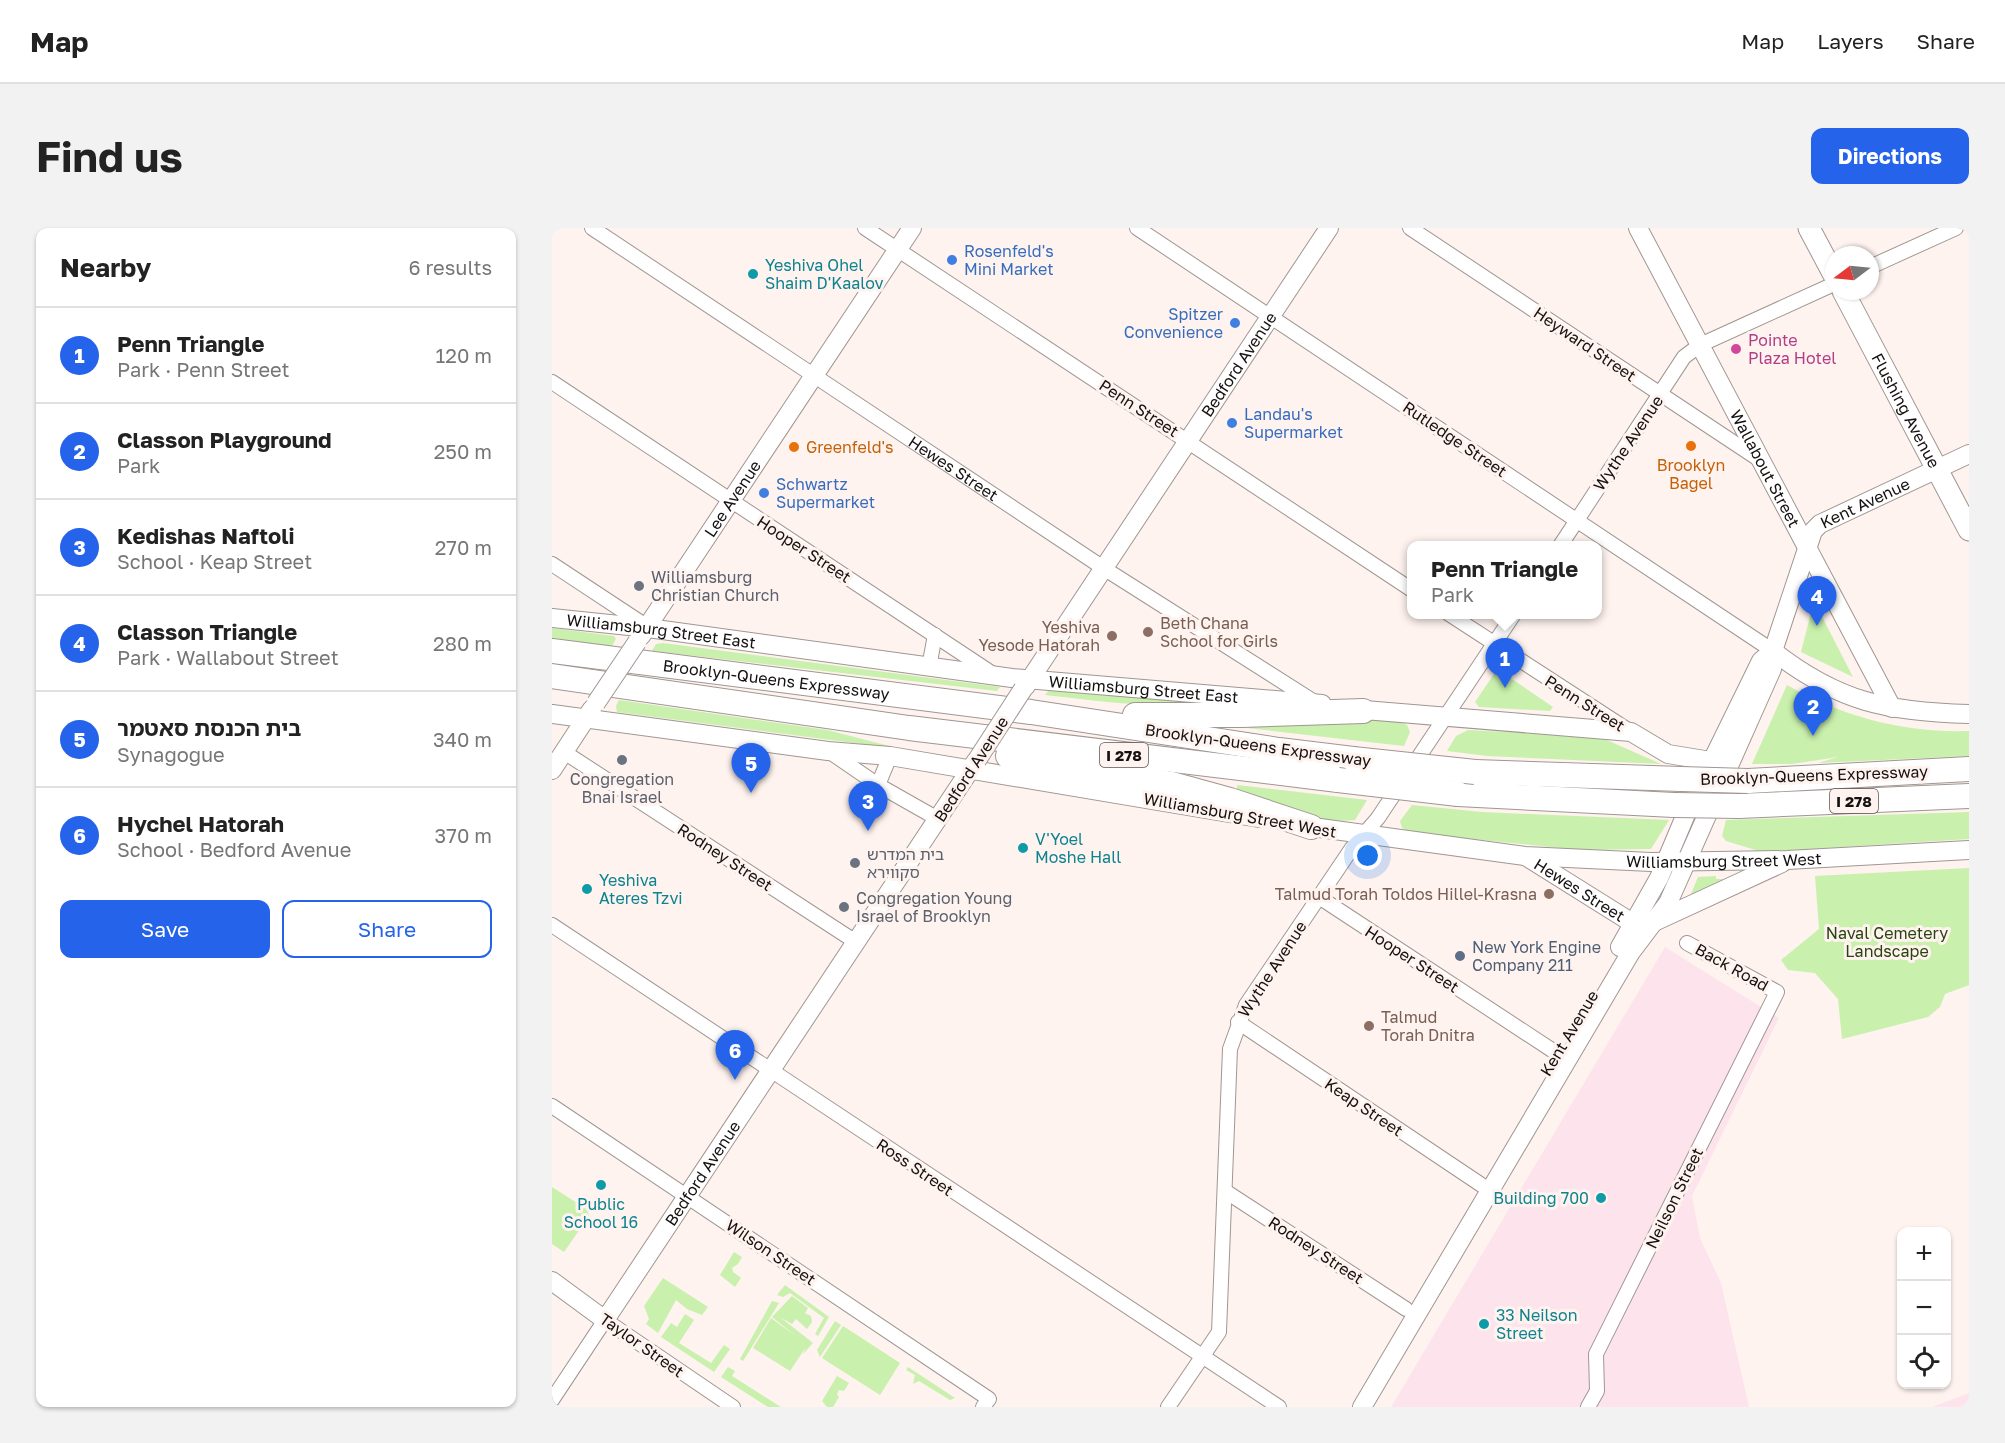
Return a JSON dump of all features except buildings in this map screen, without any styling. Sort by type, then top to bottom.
[{"type":"highway","name":"Brooklyn-Queens Expressway","points":[[552,651],[1031,712],[1279,750],[1475,771],[1748,781],[1969,769]]},
{"type":"highway","name":"Brooklyn-Queens Expressway","points":[[552,676],[909,728],[1458,794],[1674,806],[1738,806],[1969,796]]},
{"type":"highway","points":[[1031,712],[1185,716],[1363,711]]},
{"type":"highway","points":[[909,728],[926,742],[1172,784],[1230,800],[1311,827]]},
{"type":"main road","name":"Lee Avenue","points":[[552,770],[912,228]]},
{"type":"main road","name":"Bedford Avenue","points":[[605,1320],[1272,318],[1329,228]]},
{"type":"main road","name":"Wallabout Street","points":[[1638,228],[1892,708]]},
{"type":"main road","points":[[1809,228],[1825,258]]},
{"type":"main road","name":"Flushing Avenue","points":[[1848,300],[1969,530]]},
{"type":"main road","name":"Kent Avenue","points":[[1643,923],[1668,903],[1761,661],[1773,651],[1813,531],[1820,525],[1969,454]]},
{"type":"main road","name":"Williamsburg Street East","points":[[552,618],[592,623],[642,635],[995,675],[1027,684],[1316,703],[1363,711],[1631,732],[1668,754],[1720,763]]},
{"type":"main road","points":[[1773,651],[1836,692],[1892,708],[1969,714]]},
{"type":"main road","name":"Williamsburg Street West","points":[[552,714],[591,711],[828,751],[973,765],[1311,827],[1525,856],[1685,862],[1787,860],[1969,850]]},
{"type":"main road","name":"Kent Avenue","points":[[1362,1407],[1485,1187],[1643,923],[1666,861],[1720,763]]},
{"type":"main road","name":"Hewes Street","points":[[1525,856],[1643,923]]},
{"type":"main road","points":[[1643,923],[1683,911],[1787,860]]},
{"type":"main road","name":"Kent Avenue","points":[[1348,1407],[1406,1309],[1485,1187]]},
{"type":"main road","name":"Taylor Street","points":[[552,1281],[605,1320]]},
{"type":"street","name":"Hewes Street","points":[[592,228],[1105,569],[1316,703]]},
{"type":"street","name":"Penn Street","points":[[865,228],[1407,587]]},
{"type":"street","name":"Rutledge Street","points":[[1137,228],[1773,651]]},
{"type":"street","name":"Heyward Street","points":[[1410,228],[1760,460]]},
{"type":"street","points":[[1879,263],[1956,228]]},
{"type":"street","name":"Wythe Avenue","points":[[1563,541],[1684,357],[1700,345],[1825,288]]},
{"type":"street","name":"Hooper Street","points":[[552,382],[995,675]]},
{"type":"street","points":[[552,564],[601,597],[642,635]]},
{"type":"street","points":[[592,623],[601,597]]},
{"type":"street","name":"Penn Street","points":[[1455,619],[1631,732]]},
{"type":"street","name":"Wythe Avenue","points":[[1168,1407],[1219,1332],[1230,1049],[1238,1022],[1246,1005],[1318,897],[1378,818],[1444,716],[1511,619]]},
{"type":"street","points":[[929,667],[935,635]]},
{"type":"street","points":[[828,751],[878,785],[938,819]]},
{"type":"street","name":"Rodney Street","points":[[564,752],[856,942]]},
{"type":"street","points":[[878,785],[890,756]]},
{"type":"street","name":"Hooper Street","points":[[1318,897],[1561,1057]]},
{"type":"street","name":"Ross Street","points":[[552,926],[1279,1407]]},
{"type":"street","name":"Back Road","points":[[1687,943],[1777,992]]},
{"type":"street","name":"Neilson Street","points":[[1588,1407],[1597,1390],[1596,1354],[1777,992]]},
{"type":"street","name":"Keap Street","points":[[1238,1022],[1485,1187]]},
{"type":"street","name":"Wilson Street","points":[[552,1106],[687,1196],[986,1403]]},
{"type":"street","name":"Rodney Street","points":[[1225,1191],[1406,1309]]},
{"type":"street","name":"Bedford Avenue","points":[[552,1400],[605,1320]]},
{"type":"street","name":"Taylor Street","points":[[605,1320],[733,1407]]},
{"type":"shaded area","points":[[1665,947],[1779,1018],[1692,1196],[1700,1238],[1721,1283],[1749,1407],[1391,1407]]},
{"type":"shaded area","points":[[1969,1393],[1969,1407],[1932,1407]]},
{"type":"green space","points":[[1814,601],[1853,677],[1801,652]]},
{"type":"green space","points":[[552,628],[614,636],[616,639],[612,646],[552,638]]},
{"type":"green space","points":[[663,643],[1000,687],[997,691],[652,651],[656,644]]},
{"type":"green space","points":[[1494,674],[1506,675],[1553,707],[1550,711],[1479,707],[1475,702]]},
{"type":"green space","points":[[1787,685],[1830,706],[1875,721],[1921,729],[1969,731],[1969,756],[1818,763],[1838,757],[1792,764],[1752,764]]},
{"type":"green space","points":[[1049,690],[1221,705],[1177,706],[1111,702],[1045,695]]},
{"type":"green space","points":[[619,700],[827,730],[901,749],[617,712],[616,706]]},
{"type":"green space","points":[[1336,719],[1397,721],[1407,725],[1410,732],[1404,746],[1247,728],[1245,725]]},
{"type":"green space","points":[[1468,730],[1600,737],[1661,764],[1487,756],[1447,751],[1456,736]]},
{"type":"green space","points":[[1237,785],[1367,800],[1355,820],[1340,821],[1310,816],[1280,806],[1237,789]]},
{"type":"green space","points":[[1412,805],[1482,812],[1669,820],[1651,849],[1580,850],[1413,833],[1402,828],[1400,821]]},
{"type":"green space","points":[[1969,812],[1969,839],[1762,852],[1726,841],[1722,836],[1726,820]]},
{"type":"green space","name":"Naval Cemetery Landscape","points":[[1969,868],[1969,985],[1945,994],[1940,1007],[1928,1017],[1842,1039],[1838,999],[1815,973],[1788,970],[1781,960],[1819,929],[1815,876]]},
{"type":"green space","points":[[1716,876],[1716,879],[1728,879],[1729,876],[1742,876],[1693,898],[1691,894],[1698,877]]},
{"type":"green space","points":[[552,1187],[588,1210],[589,1216],[564,1252],[552,1244]]},
{"type":"green space","points":[[734,1252],[742,1257],[732,1268],[733,1272],[741,1278],[735,1287],[720,1275]]},
{"type":"green space","points":[[663,1278],[708,1307],[702,1315],[687,1309],[676,1300],[658,1333],[646,1324],[649,1319],[644,1306]]},
{"type":"green space","points":[[785,1285],[829,1317],[818,1336],[815,1334],[824,1318],[790,1293],[783,1297],[777,1295]]},
{"type":"green space","points":[[792,1296],[808,1308],[805,1313],[811,1316],[812,1322],[807,1329],[796,1319],[792,1324],[780,1317],[813,1343],[803,1354],[806,1347],[790,1371],[753,1348],[771,1318],[797,1337],[772,1317]]},
{"type":"green space","points":[[772,1301],[779,1303],[743,1361],[740,1359]]},
{"type":"green space","points":[[685,1314],[694,1320],[679,1343],[711,1363],[724,1345],[730,1349],[714,1372],[661,1337],[671,1323],[677,1327]]},
{"type":"green space","points":[[835,1321],[841,1325],[820,1357],[817,1350]]},
{"type":"green space","points":[[843,1326],[900,1363],[880,1395],[822,1358]]},
{"type":"green space","points":[[728,1367],[735,1371],[732,1376],[781,1407],[768,1407],[721,1377]]},
{"type":"green space","points":[[908,1367],[955,1398],[950,1400],[919,1381],[913,1384],[915,1375],[906,1370]]},
{"type":"green space","points":[[837,1376],[849,1383],[844,1391],[839,1390],[837,1394],[839,1397],[833,1407],[827,1407],[822,1401]]},
{"type":"place","name":"Rosenfeld's Mini Market","points":[[952,260]]},
{"type":"place","name":"Yeshiva Ohel Shaim D'Kaalov","points":[[753,274]]},
{"type":"place","name":"Spitzer Convenience","points":[[1235,323]]},
{"type":"place","name":"Pointe Plaza Hotel","points":[[1736,349]]},
{"type":"place","name":"Landau's Supermarket","points":[[1232,423]]},
{"type":"place","name":"Brooklyn Bagel","points":[[1691,446]]},
{"type":"place","name":"Greenfeld's","points":[[794,447]]},
{"type":"place","name":"Schwartz Supermarket","points":[[764,493]]},
{"type":"place","name":"Williamsburg Christian Church","points":[[639,586]]},
{"type":"place","name":"Classon Triangle","points":[[1817,626]]},
{"type":"place","name":"Beth Chana School for Girls","points":[[1148,632]]},
{"type":"place","name":"Yeshiva Yesode Hatorah","points":[[1112,636]]},
{"type":"place","name":"Penn Triangle","points":[[1505,688]]},
{"type":"place","name":"Classon Playground","points":[[1813,736]]},
{"type":"place","name":"Congregation Bnai Israel","points":[[622,760]]},
{"type":"place","name":"בית הכנסת סאטמר","points":[[751,793]]},
{"type":"place","name":"Kedishas Naftoli","points":[[868,831]]},
{"type":"place","name":"V'Yoel Moshe Hall","points":[[1023,848]]},
{"type":"place","name":"בית המדרש סקווירא","points":[[855,863]]},
{"type":"place","name":"Yeshiva Ateres Tzvi","points":[[587,889]]},
{"type":"place","name":"Talmud Torah Toldos Hillel-Krasna","points":[[1549,894]]},
{"type":"place","name":"Congregation Young Israel of Brooklyn","points":[[844,907]]},
{"type":"place","name":"New York Engine Company 211","points":[[1460,956]]},
{"type":"place","name":"Talmud Torah Dnitra","points":[[1369,1026]]},
{"type":"place","name":"Hychel Hatorah","points":[[735,1080]]},
{"type":"place","name":"Public School 16","points":[[601,1185]]},
{"type":"place","name":"Building 700","points":[[1601,1198]]},
{"type":"place","name":"33 Neilson Street","points":[[1484,1324]]}]
